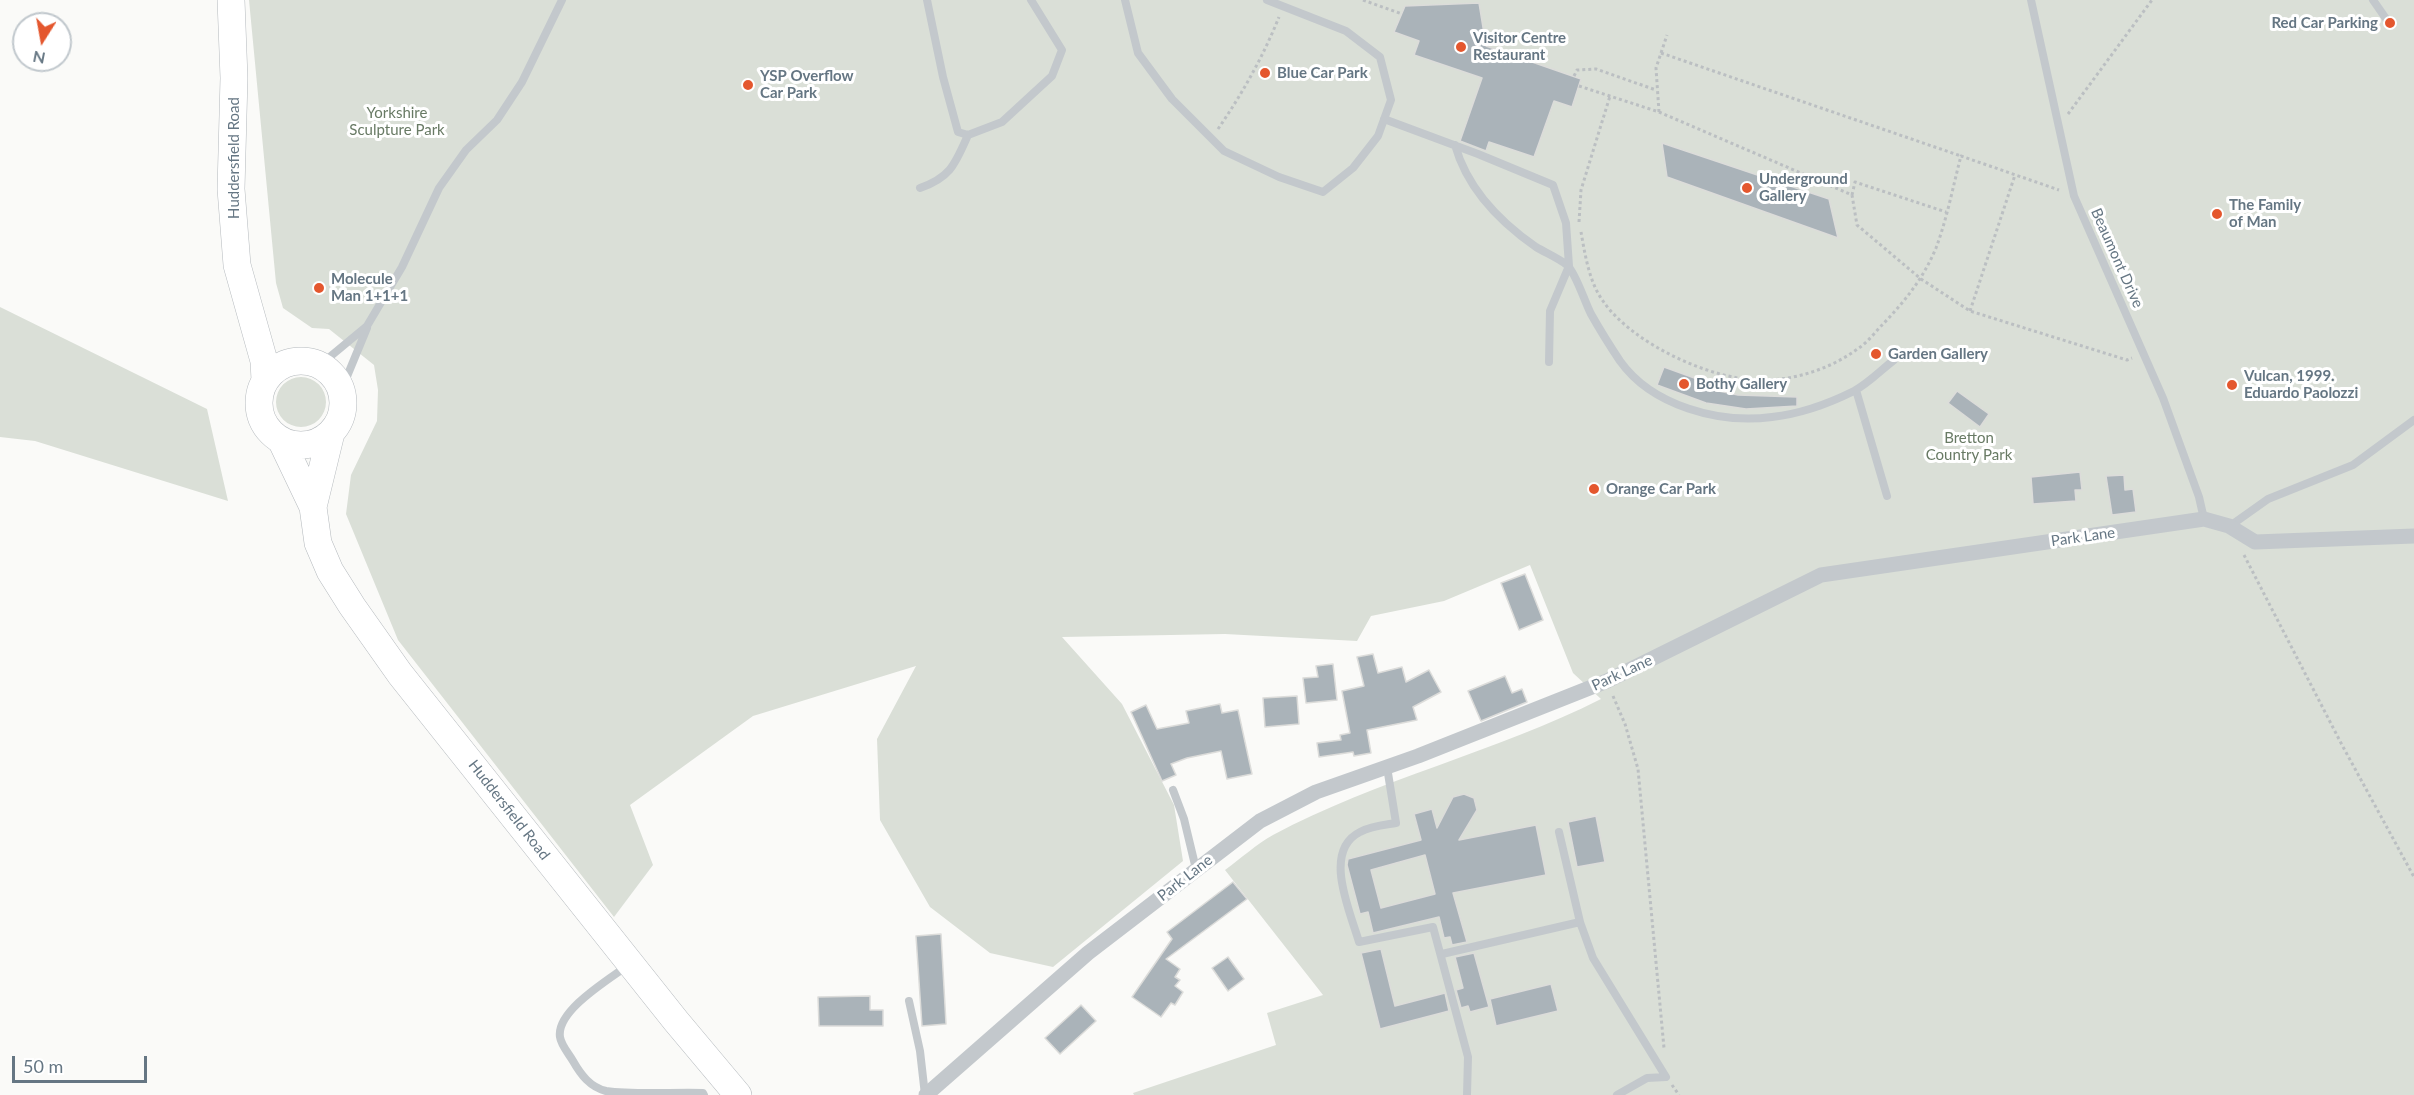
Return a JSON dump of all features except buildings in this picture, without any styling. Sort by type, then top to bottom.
[{"type":"highway","name":"Huddersfield Road","points":[[231,0],[234,78],[231,189],[237,265],[264,361],[266,380],[260,393],[259,406],[262,420],[281,440],[312,507],[318,543],[330,571],[400,674],[738,1095]]},
{"type":"highway","name":"Huddersfield Road","points":[[252,314],[280,343],[333,375],[341,391],[343,411],[339,423],[331,433],[312,507]]},
{"type":"highway","points":[[266,380],[274,370],[286,364],[298,361],[316,363]]},
{"type":"highway","points":[[281,440],[293,445],[307,445],[320,441],[331,433]]},
{"type":"street","name":"Park Lane","points":[[926,1095],[1088,953],[1260,821],[1316,792],[1387,767],[1607,681],[1821,575],[2204,519],[2229,526],[2255,542],[2414,536]]},
{"type":"lane","points":[[341,391],[368,326],[402,267],[439,188],[466,150],[497,120],[522,82],[562,0]]},
{"type":"lane","points":[[927,0],[943,77],[958,132],[968,135],[1002,122],[1052,76],[1062,50],[1031,0]]},
{"type":"lane","points":[[1125,0],[1138,53],[1172,99],[1224,151],[1279,177],[1323,192],[1353,168],[1378,136],[1391,100],[1380,57],[1346,31],[1267,0]]},
{"type":"lane","name":"Beaumont Drive","points":[[2031,0],[2074,195],[2145,355],[2199,497],[2204,519]]},
{"type":"lane","points":[[2373,0],[2389,23]]},
{"type":"lane","points":[[1384,119],[1455,145],[1552,186],[1566,223],[1569,266],[1591,314],[1622,363],[1648,390],[1705,413],[1735,418],[1772,417],[1838,398],[1856,390],[1894,360]]},
{"type":"lane","points":[[920,188],[938,181],[956,162],[968,135]]},
{"type":"lane","points":[[1455,145],[1465,170],[1493,211],[1509,227],[1532,244],[1569,266]]},
{"type":"lane","points":[[1549,362],[1550,311],[1569,266]]},
{"type":"lane","points":[[316,363],[368,326]]},
{"type":"lane","points":[[1856,390],[1887,496]]},
{"type":"lane","points":[[2229,526],[2268,499],[2353,465],[2414,420]]},
{"type":"lane","points":[[1387,767],[1396,823],[1371,827],[1358,833],[1344,846],[1339,867],[1359,942],[1433,927],[1468,1057],[1467,1095]]},
{"type":"lane","points":[[1173,790],[1184,819],[1196,869]]},
{"type":"lane","points":[[1559,832],[1580,922],[1593,958],[1666,1077],[1647,1078],[1617,1095]]},
{"type":"lane","points":[[1442,954],[1580,922]]},
{"type":"lane","points":[[630,963],[578,1004],[561,1022],[560,1038],[578,1070],[590,1084],[606,1091],[648,1094],[695,1092],[704,1095]]},
{"type":"lane","points":[[909,1001],[920,1051],[926,1095]]},
{"type":"path","points":[[1363,0],[1402,14]]},
{"type":"path","points":[[2059,128],[2152,0]]},
{"type":"path","points":[[1212,138],[1241,96],[1269,41],[1283,6]]},
{"type":"path","points":[[1659,112],[1656,68],[1667,35]]},
{"type":"path","points":[[1661,53],[2074,195]]},
{"type":"path","points":[[1574,76],[1577,70],[1596,69],[1656,90]]},
{"type":"path","points":[[1579,86],[1659,112],[1852,195]]},
{"type":"path","points":[[1610,96],[1581,190],[1579,225],[1591,275],[1601,298],[1614,315],[1634,333],[1659,349],[1692,365],[1732,376],[1768,380],[1801,375],[1829,366],[1860,347],[1903,303],[1921,279],[1936,247],[1961,156]]},
{"type":"path","points":[[1970,311],[2015,175]]},
{"type":"path","points":[[1946,212],[1855,182],[1852,195],[1857,225],[1921,279],[1970,311],[2127,360],[2145,355]]},
{"type":"path","points":[[2229,526],[2342,745],[2414,877]]},
{"type":"path","points":[[1607,681],[1625,724],[1638,769],[1666,1077],[1679,1095]]},
{"type":"green space","name":"Bretton Country Park","points":[[249,0],[2414,0],[2414,1095],[1134,1095],[1133,1093],[1276,1045],[1267,1013],[1323,995],[1225,870],[1273,835],[1313,815],[1395,781],[1520,735],[1601,699],[1573,673],[1530,565],[1444,601],[1371,616],[1357,641],[1225,634],[1062,637],[1122,704],[1174,805],[1183,861],[1053,967],[990,953],[930,907],[880,820],[877,739],[916,666],[753,716],[630,805],[653,865],[614,917],[398,640],[346,514],[351,475],[377,421],[378,390],[374,365],[329,329],[312,328],[283,308],[276,283]]},
{"type":"green space","points":[[0,307],[207,409],[228,501],[35,441],[0,437]]},
{"type":"green space","points":[[301,377],[319,384],[326,402],[319,420],[301,427],[283,420],[276,402],[283,384]]},
{"type":"place","name":"Red Car Parking","points":[[2390,23]]},
{"type":"place","name":"Visitor Centre Restaurant","points":[[1461,47]]},
{"type":"place","name":"Blue Car Park","points":[[1265,73]]},
{"type":"place","name":"YSP Overflow Car Park","points":[[748,85]]},
{"type":"place","name":"Underground Gallery","points":[[1747,188]]},
{"type":"place","name":"The Family of Man","points":[[2217,214]]},
{"type":"place","name":"Molecule Man 1+1+1","points":[[319,288]]},
{"type":"place","name":"Garden Gallery","points":[[1876,354]]},
{"type":"place","name":"Bothy Gallery","points":[[1684,384]]},
{"type":"place","name":"Vulcan, 1999. Eduardo Paolozzi","points":[[2232,385]]},
{"type":"place","name":"Orange Car Park","points":[[1594,489]]},
{"type":"park label","name":"Yorkshire Sculpture Park","points":[[397,122]]}]
